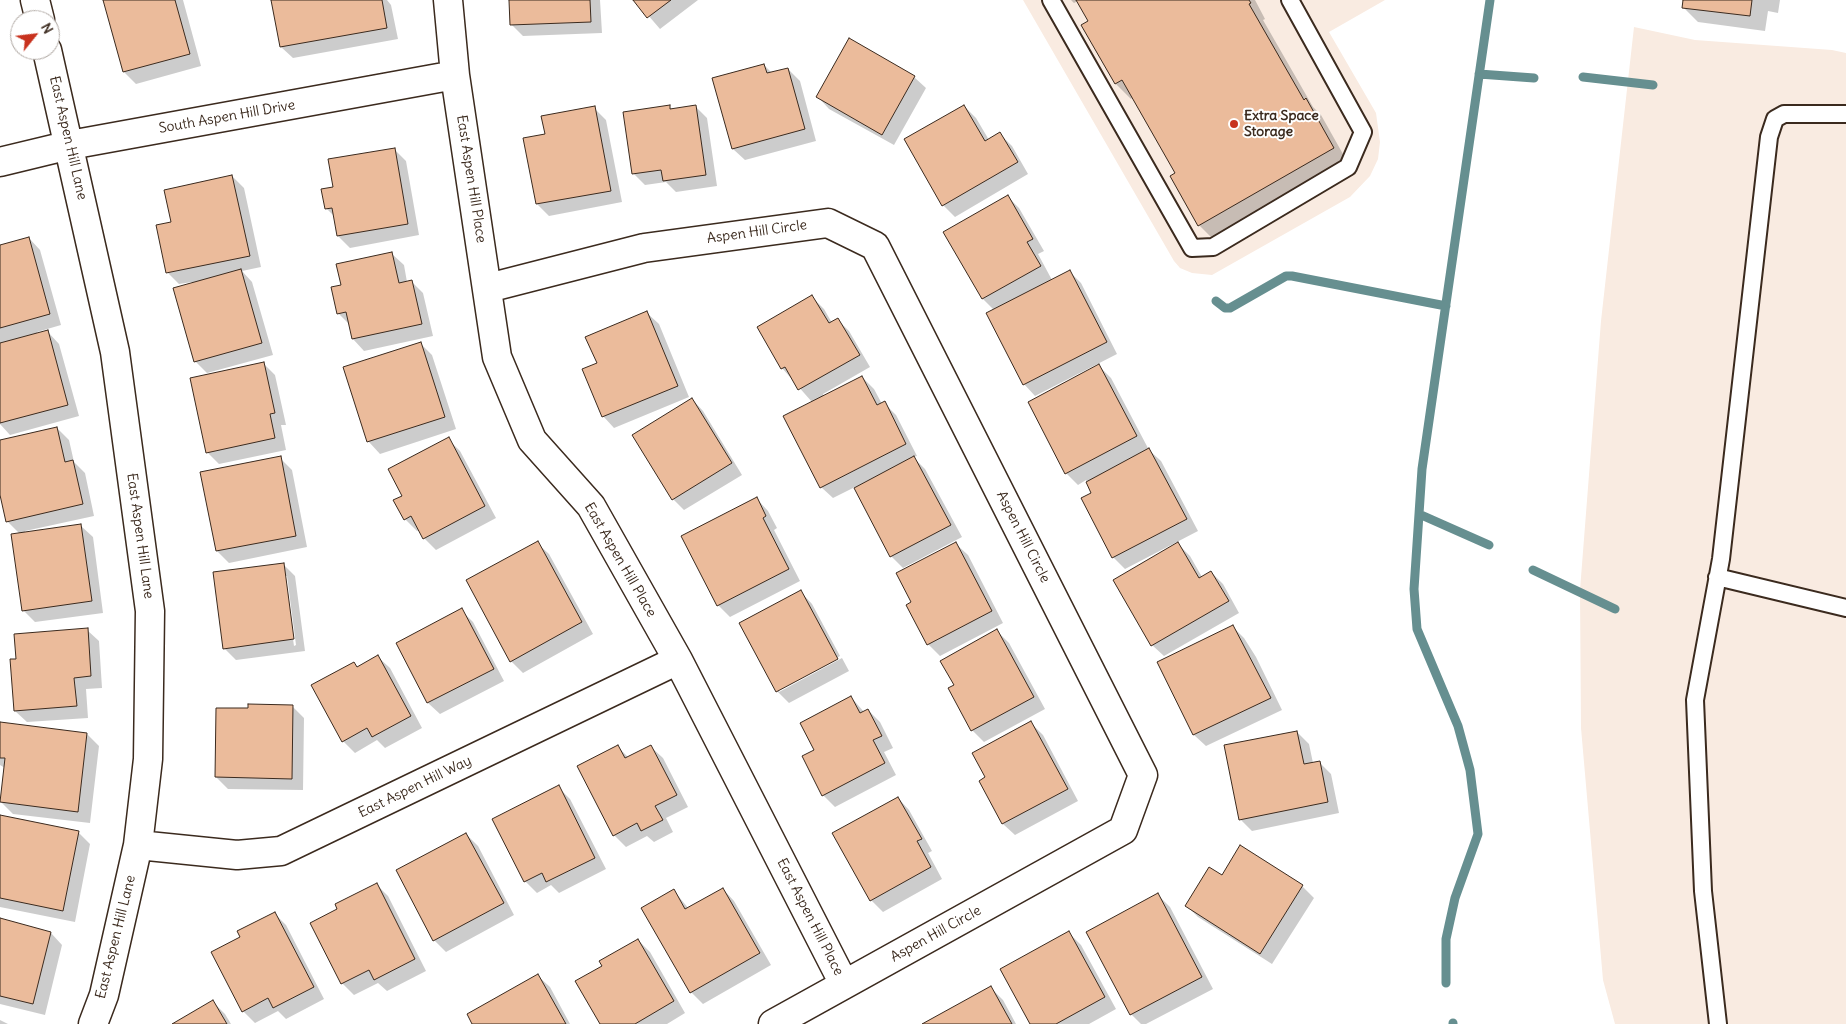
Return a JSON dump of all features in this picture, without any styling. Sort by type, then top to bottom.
[{"type":"street","name":"East Aspen Hill Place","points":[[448,0],[455,75],[497,356],[532,440],[591,506],[678,660],[844,984]]},
{"type":"street","name":"East Aspen Hill Lane","points":[[49,60],[115,352],[150,611],[148,759],[138,845],[104,995],[93,1024]]},
{"type":"street","name":"South Aspen Hill Drive","points":[[0,162],[70,145],[455,75]]},
{"type":"street","name":"Aspen Hill Circle","points":[[488,288],[644,248],[828,223],[875,246],[1144,775],[1123,830],[773,1024]]},
{"type":"street","name":"East Aspen Hill Way","points":[[138,845],[236,855],[281,851],[678,660]]},
{"type":"lane","points":[[1051,0],[1192,248],[1213,247],[1348,167],[1363,132],[1290,0]]},
{"type":"lane","points":[[1718,1024],[1703,891],[1695,700],[1721,559],[1769,137],[1775,119],[1784,114],[1846,114]]},
{"type":"lane","points":[[1717,576],[1846,608]]},
{"type":"shaded area","points":[[1023,0],[1385,0],[1329,32],[1376,113],[1380,142],[1378,159],[1370,176],[1350,197],[1212,275],[1192,273],[1180,268],[1174,261]]},
{"type":"shaded area","points":[[1634,27],[1695,40],[1832,50],[1846,53],[1846,1024],[1615,1024],[1603,980],[1581,728],[1580,590],[1601,321]]},
{"type":"building","points":[[103,0],[175,0],[190,54],[123,72]]},
{"type":"building","points":[[271,0],[382,0],[387,28],[280,47]]},
{"type":"building","points":[[509,0],[590,0],[591,22],[510,25]]},
{"type":"building","points":[[633,0],[671,0],[647,18]]},
{"type":"building","name":"Extra Space Storage","points":[[1076,0],[1249,0],[1251,3],[1249,4],[1304,100],[1306,98],[1334,148],[1198,226],[1170,176],[1175,173],[1122,80],[1115,84],[1081,25],[1088,21]]},
{"type":"building","points":[[1683,0],[1752,0],[1750,16],[1682,8]]},
{"type":"building","points":[[849,38],[915,76],[882,135],[816,97]]},
{"type":"building","points":[[764,64],[767,73],[788,68],[805,129],[732,149],[712,78]]},
{"type":"building","points":[[670,105],[670,109],[696,105],[706,175],[663,181],[661,170],[632,174],[623,112]]},
{"type":"building","points":[[964,105],[985,141],[1000,132],[1018,162],[942,206],[904,139]]},
{"type":"building","points":[[595,106],[611,191],[536,204],[523,138],[545,134],[541,116]]},
{"type":"building","points":[[395,148],[408,224],[337,236],[332,208],[325,209],[321,189],[333,187],[328,159]]},
{"type":"building","points":[[232,175],[250,256],[166,273],[156,225],[171,222],[164,190]]},
{"type":"building","points":[[1008,195],[1033,239],[1027,242],[1041,266],[982,299],[943,232]]},
{"type":"building","points":[[29,237],[50,314],[0,328],[0,245]]},
{"type":"building","points":[[392,252],[399,283],[412,280],[422,324],[352,339],[346,312],[337,314],[331,287],[341,285],[336,264]]},
{"type":"building","points":[[241,269],[262,343],[194,362],[173,288]]},
{"type":"building","points":[[1070,270],[1107,342],[1023,385],[986,313]]},
{"type":"building","points":[[812,295],[829,323],[838,318],[860,355],[798,390],[785,367],[781,369],[757,327]]},
{"type":"building","points":[[647,311],[678,386],[602,417],[582,369],[597,363],[585,337]]},
{"type":"building","points":[[48,330],[68,405],[0,423],[0,343]]},
{"type":"building","points":[[421,342],[445,417],[367,442],[343,367]]},
{"type":"building","points":[[264,362],[275,413],[270,414],[275,438],[206,453],[190,378]]},
{"type":"building","points":[[1099,364],[1137,436],[1065,474],[1028,402]]},
{"type":"building","points":[[862,376],[877,405],[885,401],[906,444],[820,488],[783,416]]},
{"type":"building","points":[[692,398],[732,463],[672,500],[632,435]]},
{"type":"building","points":[[57,427],[65,462],[73,460],[83,504],[6,522],[0,495],[0,440]]},
{"type":"building","points":[[449,437],[485,506],[423,539],[411,516],[404,520],[393,500],[402,496],[388,469]]},
{"type":"building","points":[[1149,448],[1187,519],[1112,558],[1081,498],[1091,493],[1086,482]]},
{"type":"building","points":[[281,456],[296,536],[216,551],[200,472]]},
{"type":"building","points":[[914,456],[951,525],[890,557],[854,488]]},
{"type":"building","points":[[757,497],[766,516],[763,518],[789,569],[717,606],[681,536]]},
{"type":"building","points":[[81,524],[92,601],[22,611],[11,534]]},
{"type":"building","points":[[538,541],[582,622],[510,662],[466,580]]},
{"type":"building","points":[[956,542],[992,611],[927,645],[906,605],[911,602],[896,573]]},
{"type":"building","points":[[1178,542],[1199,578],[1211,571],[1229,601],[1151,646],[1113,580]]},
{"type":"building","points":[[284,563],[294,639],[223,649],[213,572]]},
{"type":"building","points":[[801,590],[838,659],[776,692],[739,623]]},
{"type":"building","points":[[462,608],[494,669],[427,703],[396,643]]},
{"type":"building","points":[[1233,625],[1271,698],[1193,735],[1157,662]]},
{"type":"building","points":[[88,628],[91,676],[74,678],[77,706],[14,711],[10,659],[16,659],[14,634]]},
{"type":"building","points":[[997,629],[1034,697],[971,731],[948,688],[954,685],[940,661]]},
{"type":"building","points":[[378,655],[411,716],[372,737],[367,728],[342,742],[311,685],[354,662],[357,667]]},
{"type":"building","points":[[851,696],[860,713],[868,709],[882,736],[873,740],[885,763],[822,796],[802,756],[814,750],[800,723]]},
{"type":"building","points":[[248,704],[293,705],[292,779],[215,777],[216,708],[248,708]]},
{"type":"building","points":[[1031,721],[1068,789],[1002,824],[979,781],[985,777],[972,753]]},
{"type":"building","points":[[0,722],[87,733],[78,812],[0,802],[5,758],[0,758]]},
{"type":"building","points":[[1297,731],[1304,764],[1320,761],[1328,802],[1239,820],[1224,745]]},
{"type":"building","points":[[618,745],[625,758],[651,745],[677,795],[655,806],[663,820],[641,831],[637,823],[613,836],[577,766]]},
{"type":"building","points":[[559,785],[595,858],[546,882],[542,873],[524,882],[492,819]]},
{"type":"building","points":[[898,797],[922,839],[917,841],[931,867],[870,901],[832,833]]},
{"type":"building","points":[[0,815],[79,831],[63,911],[0,898]]},
{"type":"building","points":[[466,833],[504,903],[433,941],[396,870]]},
{"type":"building","points":[[1240,845],[1303,885],[1260,954],[1185,906],[1209,867],[1222,875]]},
{"type":"building","points":[[377,883],[415,959],[374,980],[369,970],[341,984],[310,923],[337,909],[335,904]]},
{"type":"building","points":[[723,888],[760,953],[690,993],[641,908],[674,889],[685,909]]},
{"type":"building","points":[[1158,893],[1202,977],[1130,1015],[1086,932]]},
{"type":"building","points":[[275,912],[314,987],[273,1008],[268,998],[242,1012],[211,952],[240,937],[237,931]]},
{"type":"building","points":[[0,918],[51,932],[33,1004],[0,996]]},
{"type":"building","points":[[1069,931],[1105,997],[1056,1024],[1030,1024],[1000,969]]},
{"type":"building","points":[[638,939],[674,1001],[635,1024],[600,1024],[575,981],[602,966],[599,961]]},
{"type":"building","points":[[538,974],[566,1024],[472,1024],[467,1014]]},
{"type":"building","points":[[991,986],[1012,1024],[922,1024]]},
{"type":"building","points":[[213,1000],[227,1024],[172,1024]]},
{"type":"waterway","points":[[1446,983],[1446,939],[1455,898],[1478,834],[1470,770],[1458,726],[1417,629],[1414,589],[1422,469],[1490,0]]},
{"type":"waterway","points":[[1479,74],[1534,78]]},
{"type":"waterway","points":[[1583,77],[1653,85]]},
{"type":"waterway","points":[[1216,301],[1225,308],[1230,308],[1286,276],[1292,276],[1446,306]]},
{"type":"waterway","points":[[1419,514],[1489,545]]},
{"type":"waterway","points":[[1533,570],[1615,609]]},
{"type":"place","name":"Extra Space Storage","points":[[1234,124]]}]
